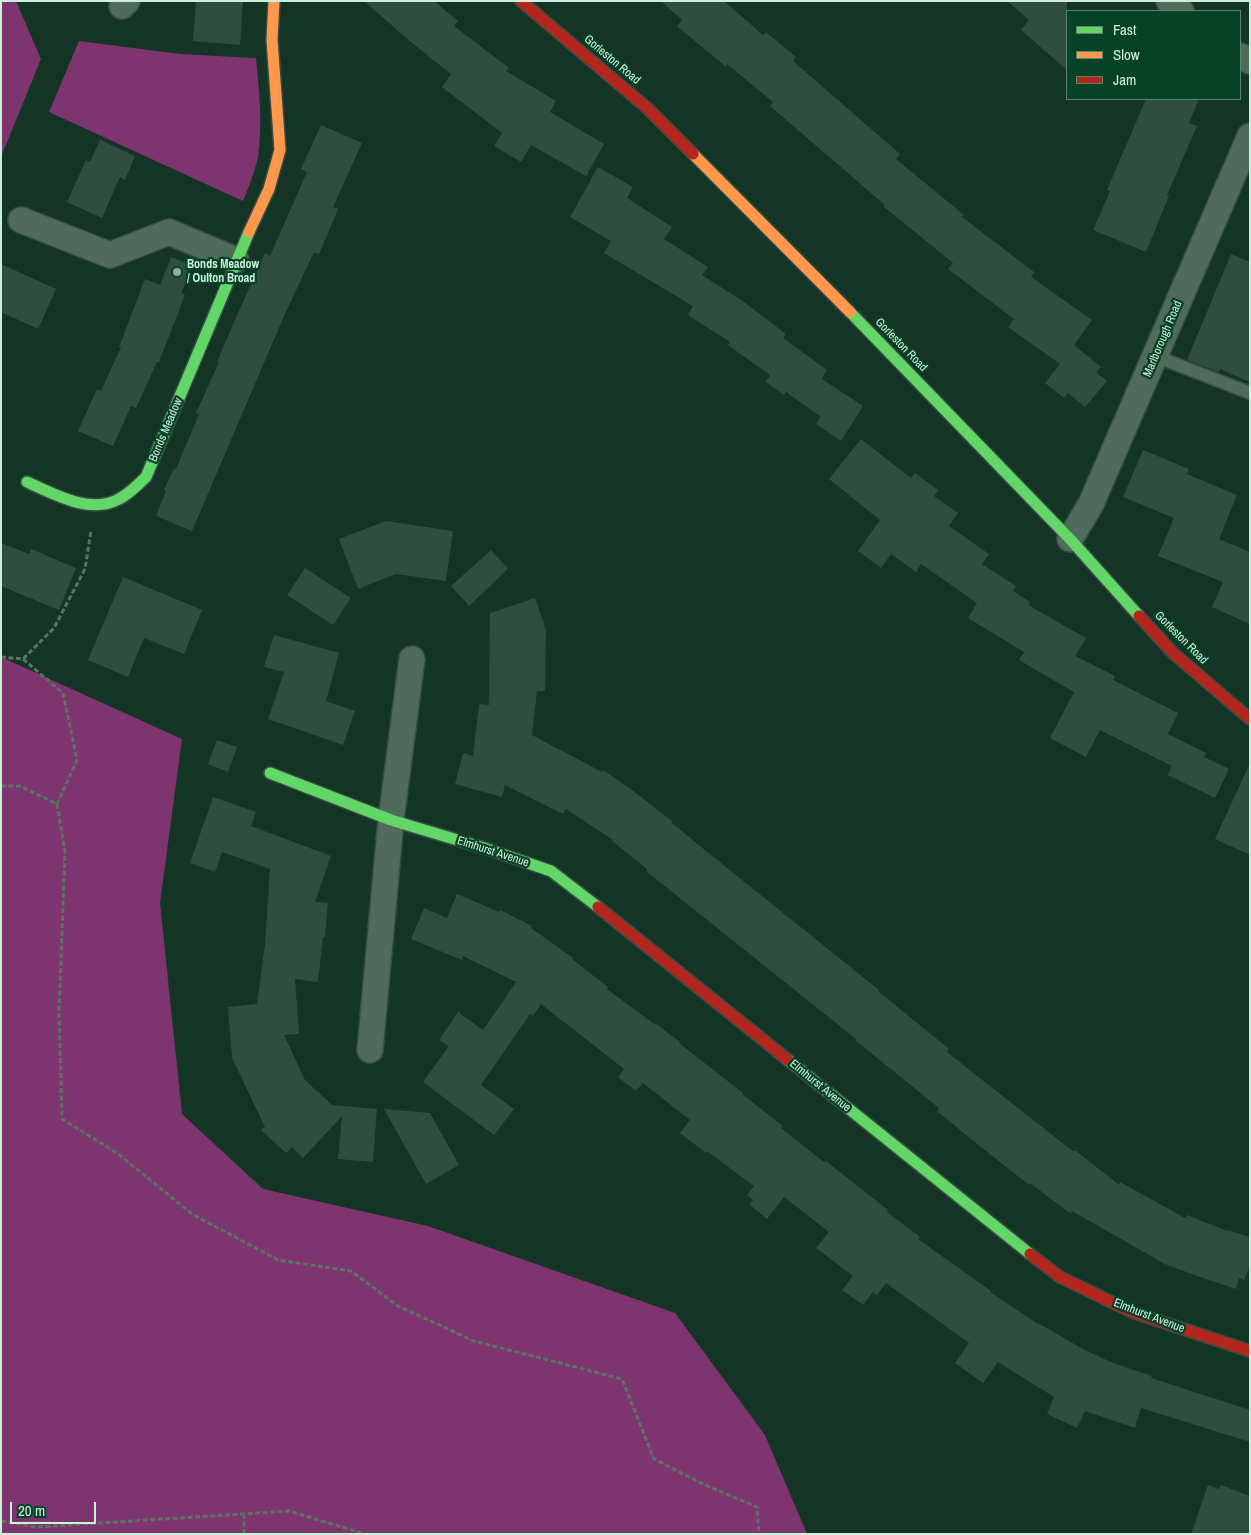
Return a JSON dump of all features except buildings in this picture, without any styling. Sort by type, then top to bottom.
[{"type":"street","name":"Bonds Meadow","points":[[27,482],[76,502],[94,505],[117,501],[146,478],[236,260],[269,189],[280,150],[272,40],[274,1]]},
{"type":"street","name":"Gorleston Road","points":[[522,1],[646,106],[798,259],[1070,539],[1173,653],[1250,719]]},
{"type":"street","points":[[1169,1],[1180,10]]},
{"type":"street","name":"Marlborough Road","points":[[1070,539],[1091,504],[1250,136]]},
{"type":"street","points":[[21,220],[110,255],[168,232],[236,260]]},
{"type":"street","points":[[370,1050],[392,820],[412,660]]},
{"type":"street","name":"Elmhurst Avenue","points":[[270,774],[392,820],[551,871],[610,916],[1012,1241],[1060,1276],[1132,1312],[1250,1351]]},
{"type":"lane","points":[[1155,356],[1250,393]]},
{"type":"path","points":[[23,659],[54,628],[85,568],[94,505]]},
{"type":"path","points":[[1,658],[23,659],[63,693],[77,760],[57,804],[65,852],[59,1012],[62,1119],[117,1152],[192,1214],[278,1260],[351,1272],[398,1306],[474,1341],[622,1379],[654,1459],[704,1485],[757,1508],[759,1534]]},
{"type":"path","points":[[1,786],[20,786],[57,804]]},
{"type":"path","points":[[1,1521],[36,1527],[289,1511],[365,1534]]},
{"type":"path","points":[[244,1514],[244,1534]]},
{"type":"shaded area","points":[[1,1],[16,1],[41,59],[1,157]]},
{"type":"shaded area","points":[[79,41],[180,54],[256,58],[260,107],[258,156],[252,179],[243,201],[49,112]]},
{"type":"shaded area","points":[[1,657],[182,739],[160,903],[182,1114],[263,1189],[428,1226],[675,1313],[765,1435],[807,1534],[1,1534]]},
{"type":"traffic: fast","points":[[27,482],[60,497],[84,504],[96,505],[123,497],[146,477],[249,232]]},
{"type":"traffic: fast","points":[[850,312],[1070,539],[1139,616]]},
{"type":"traffic: fast","points":[[270,773],[391,820],[484,848],[551,871],[598,907]]},
{"type":"traffic: fast","points":[[788,1060],[1030,1254]]},
{"type":"traffic: slow","points":[[249,232],[269,189],[280,150],[272,40],[274,1]]},
{"type":"traffic: slow","points":[[693,154],[850,312]]},
{"type":"traffic: jam","points":[[521,1],[646,107],[693,154]]},
{"type":"traffic: jam","points":[[1139,616],[1173,653],[1250,719]]},
{"type":"traffic: jam","points":[[598,907],[788,1060]]},
{"type":"traffic: jam","points":[[1030,1254],[1060,1277],[1132,1312],[1250,1351]]},
{"type":"place","name":"Bonds Meadow / Oulton Broad","points":[[177,272]]}]
